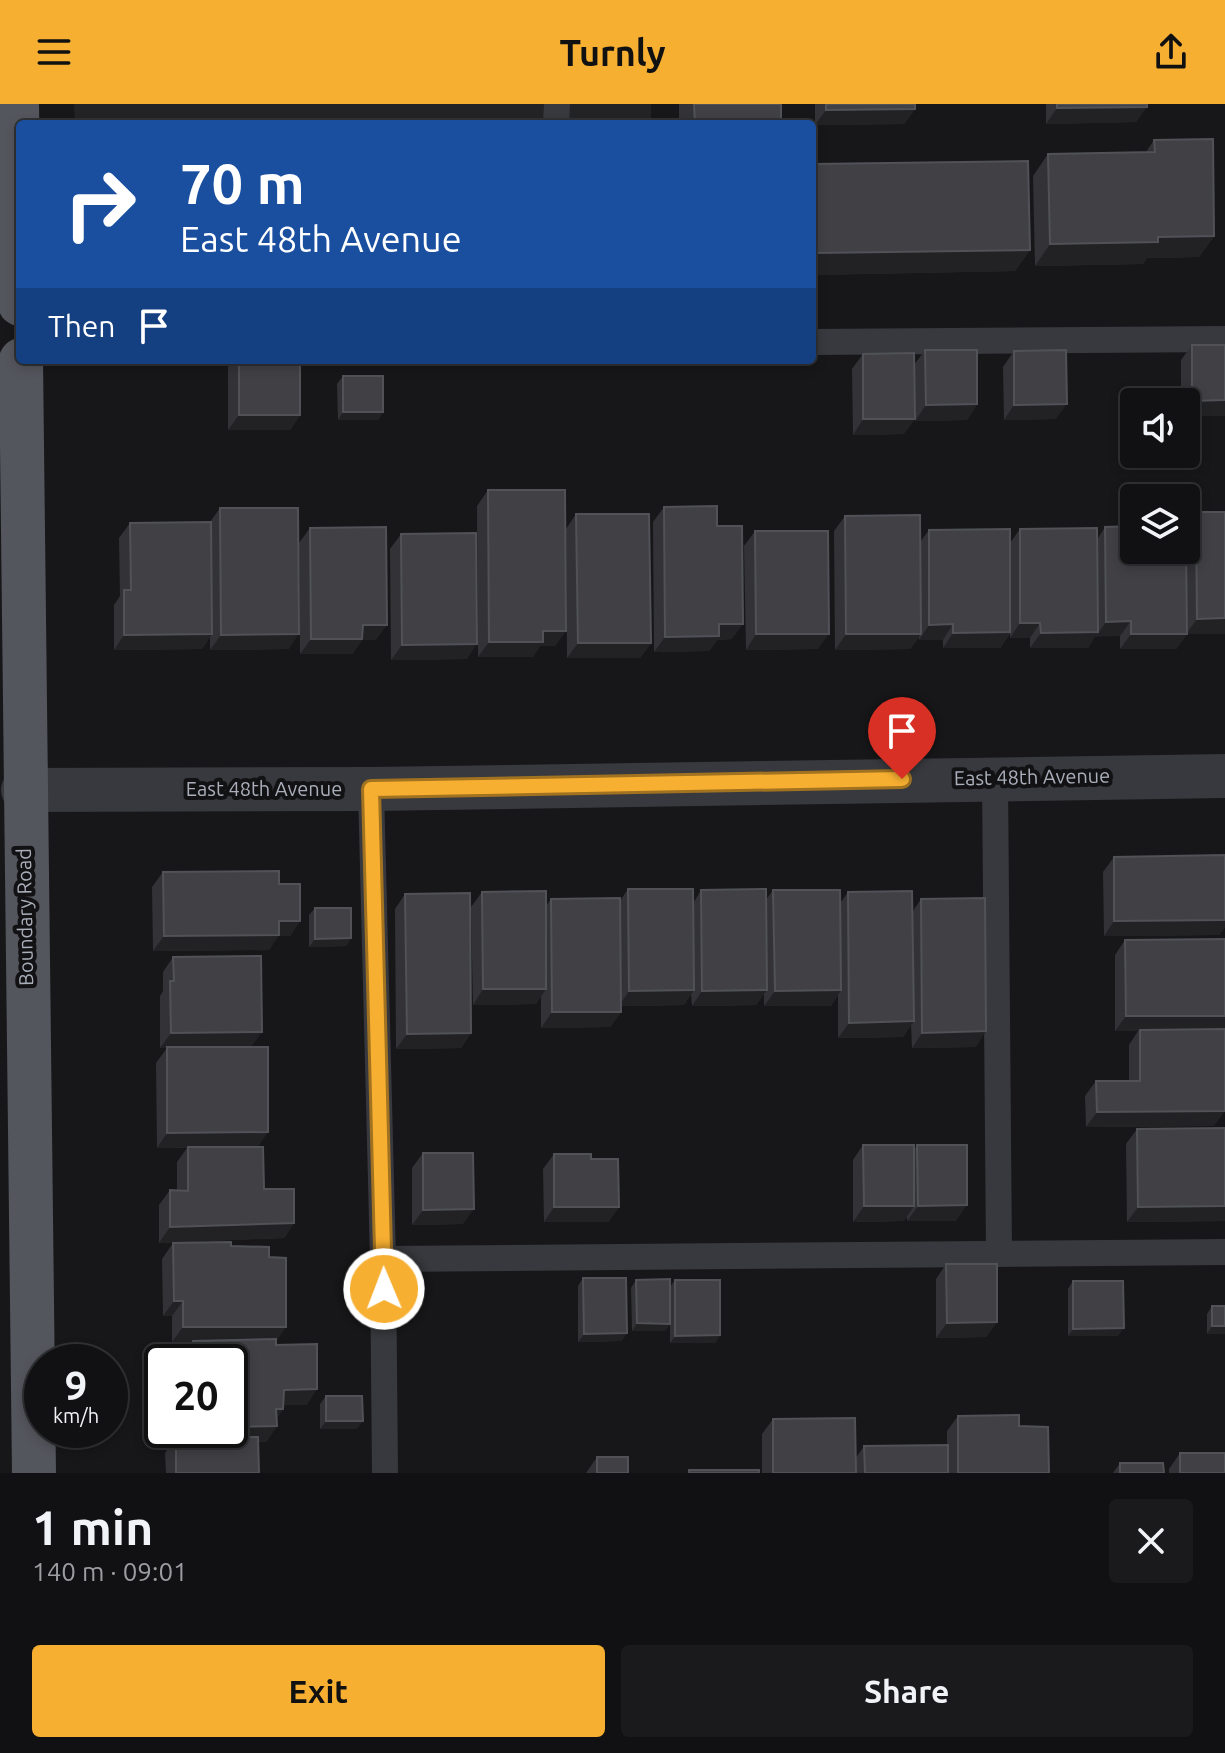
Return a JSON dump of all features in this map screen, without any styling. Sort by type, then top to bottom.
[{"type":"main road","name":"Boundary Road","points":[[21,364],[23,790],[34,1473]]},
{"type":"street","name":"East 48th Avenue","points":[[23,790],[371,789],[1225,776]]},
{"type":"lane","points":[[816,342],[1225,339]]},
{"type":"lane","points":[[995,778],[999,1254]]},
{"type":"lane","points":[[371,789],[385,1473]]},
{"type":"lane","points":[[383,1259],[1225,1252]]},
{"type":"shaded area","points":[[74,104],[651,104],[651,120],[75,120]]},
{"type":"building","points":[[694,104],[781,104],[781,120],[695,120]]},
{"type":"building","points":[[826,104],[915,104],[915,109],[826,110]]},
{"type":"building","points":[[1057,104],[1147,104],[1147,107],[1057,108]]},
{"type":"building","points":[[1213,139],[1214,236],[1158,237],[1158,242],[1050,244],[1048,154],[1155,152],[1154,140]]},
{"type":"building","points":[[1028,161],[1030,250],[816,253],[816,164]]},
{"type":"building","points":[[1192,345],[1225,345],[1225,400],[1200,401],[1200,388],[1192,388]]},
{"type":"building","points":[[925,350],[977,350],[977,404],[926,405]]},
{"type":"building","points":[[1066,350],[1067,404],[1014,405],[1014,351]]},
{"type":"building","points":[[914,353],[915,419],[863,419],[863,354]]},
{"type":"building","points":[[239,364],[300,364],[300,415],[239,415]]},
{"type":"building","points":[[343,376],[383,376],[383,412],[343,412]]},
{"type":"building","points":[[488,490],[565,490],[566,631],[543,631],[543,642],[489,642]]},
{"type":"building","points":[[717,506],[717,526],[742,526],[743,624],[719,624],[719,636],[665,637],[664,507]]},
{"type":"building","points":[[220,508],[298,508],[299,634],[221,635]]},
{"type":"building","points":[[1200,512],[1225,512],[1225,618],[1197,619]]},
{"type":"building","points":[[576,514],[649,514],[651,643],[578,643]]},
{"type":"building","points":[[920,515],[921,634],[846,634],[845,516]]},
{"type":"building","points":[[211,522],[212,634],[124,635],[124,590],[131,590],[130,523]]},
{"type":"building","points":[[1120,526],[1120,564],[1186,564],[1187,634],[1131,634],[1131,621],[1106,622],[1105,527]]},
{"type":"building","points":[[386,527],[387,625],[363,625],[362,639],[311,639],[310,528]]},
{"type":"building","points":[[1097,528],[1098,632],[1041,633],[1040,623],[1020,623],[1020,529]]},
{"type":"building","points":[[1010,529],[1010,632],[953,633],[953,624],[929,625],[929,530]]},
{"type":"building","points":[[755,531],[828,531],[829,634],[756,634]]},
{"type":"building","points":[[476,533],[477,644],[402,645],[401,534]]},
{"type":"building","points":[[1225,855],[1225,920],[1114,921],[1114,857]]},
{"type":"building","points":[[279,871],[279,884],[300,884],[300,921],[279,921],[279,935],[164,936],[163,872]]},
{"type":"building","points":[[628,889],[693,889],[694,990],[629,991]]},
{"type":"building","points":[[766,889],[767,990],[702,991],[701,890]]},
{"type":"building","points":[[773,890],[840,890],[841,990],[775,991]]},
{"type":"building","points":[[546,891],[546,989],[483,989],[482,892]]},
{"type":"building","points":[[912,891],[914,1021],[849,1023],[848,892]]},
{"type":"building","points":[[470,893],[471,1033],[407,1034],[405,894]]},
{"type":"building","points":[[620,898],[621,1012],[552,1012],[551,899]]},
{"type":"building","points":[[985,898],[986,1031],[922,1033],[921,899]]},
{"type":"building","points":[[315,908],[351,908],[351,938],[315,939]]},
{"type":"building","points":[[1225,939],[1225,1016],[1126,1016],[1125,940]]},
{"type":"building","points":[[261,956],[262,1032],[171,1033],[173,957]]},
{"type":"building","points":[[1225,1029],[1225,1111],[1097,1112],[1096,1081],[1140,1081],[1140,1030]]},
{"type":"building","points":[[167,1047],[268,1047],[268,1132],[167,1133]]},
{"type":"building","points":[[1225,1128],[1225,1206],[1138,1207],[1137,1129]]},
{"type":"building","points":[[863,1145],[914,1145],[914,1206],[864,1206]]},
{"type":"building","points":[[917,1145],[967,1145],[967,1205],[918,1206]]},
{"type":"building","points":[[188,1147],[263,1147],[264,1189],[294,1189],[294,1223],[170,1227],[170,1190],[188,1191]]},
{"type":"building","points":[[423,1153],[473,1153],[474,1209],[423,1210]]},
{"type":"building","points":[[554,1154],[591,1154],[591,1159],[618,1159],[619,1207],[554,1207]]},
{"type":"building","points":[[231,1242],[231,1246],[269,1247],[269,1257],[286,1258],[286,1327],[183,1327],[183,1301],[174,1301],[173,1243]]},
{"type":"building","points":[[946,1264],[997,1264],[997,1322],[947,1323]]},
{"type":"building","points":[[583,1278],[626,1278],[627,1333],[584,1334]]},
{"type":"building","points":[[670,1279],[670,1324],[637,1323],[636,1280]]},
{"type":"building","points":[[675,1280],[720,1280],[720,1335],[675,1336]]},
{"type":"building","points":[[1073,1281],[1123,1281],[1124,1328],[1073,1329]]},
{"type":"building","points":[[1212,1306],[1225,1306],[1225,1326],[1212,1326]]},
{"type":"building","points":[[276,1339],[276,1345],[317,1344],[317,1389],[284,1390],[283,1409],[276,1409],[277,1426],[248,1427],[248,1344],[193,1344],[193,1341]]},
{"type":"building","points":[[326,1396],[362,1396],[363,1421],[326,1421]]},
{"type":"building","points":[[1019,1415],[1019,1426],[1048,1427],[1049,1473],[958,1473],[958,1416]]},
{"type":"building","points":[[855,1418],[856,1473],[773,1473],[773,1419]]},
{"type":"building","points":[[248,1437],[258,1437],[259,1473],[176,1473],[176,1448],[248,1448]]},
{"type":"building","points":[[948,1445],[948,1473],[865,1473],[864,1446]]},
{"type":"building","points":[[1180,1453],[1225,1453],[1225,1473],[1180,1473]]},
{"type":"building","points":[[597,1457],[628,1457],[628,1473],[597,1473]]},
{"type":"building","points":[[1120,1463],[1163,1463],[1164,1473],[1120,1473]]},
{"type":"building","points":[[689,1470],[759,1470],[759,1473],[689,1473]]},
{"type":"route","points":[[384,1289],[371,789],[902,779]]}]
